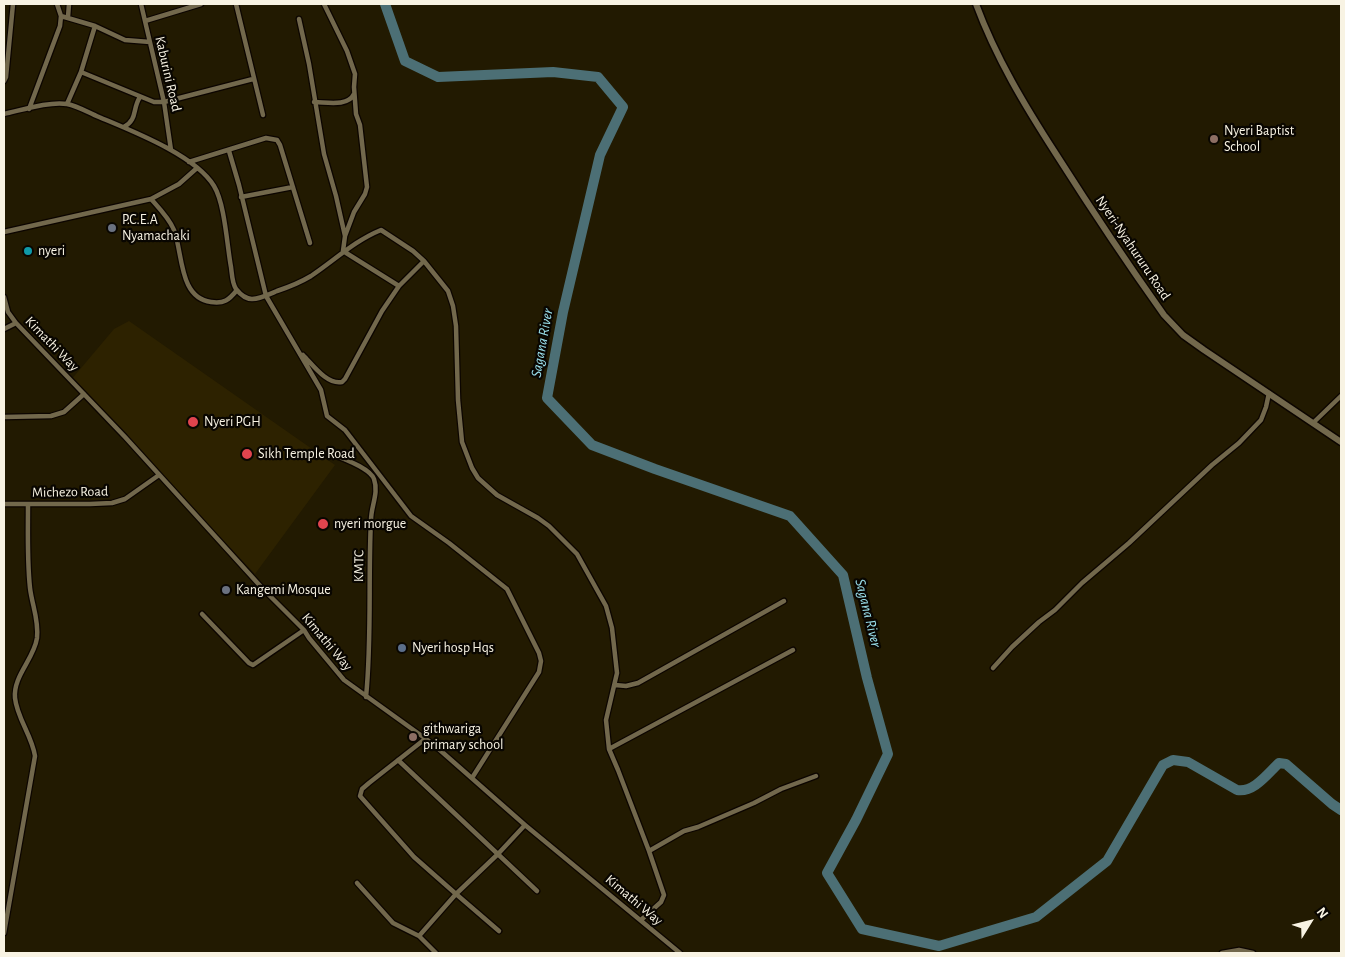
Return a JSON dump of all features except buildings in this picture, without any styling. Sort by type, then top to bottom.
[{"type":"main road","name":"Nyeri-Nyahururu Road","points":[[976,4],[996,54],[1025,104],[1072,180],[1164,315],[1183,335],[1341,442]]},
{"type":"street","points":[[4,81],[6,77],[13,4]]},
{"type":"street","points":[[29,109],[60,26],[61,16],[57,4]]},
{"type":"street","points":[[68,17],[69,4]]},
{"type":"street","name":"Kaburini Road","points":[[141,4],[164,102],[171,150]]},
{"type":"street","points":[[145,21],[201,4]]},
{"type":"street","points":[[236,4],[263,115]]},
{"type":"street","points":[[324,4],[348,51],[355,74],[356,114],[360,126],[367,187],[354,212],[345,236],[343,251]]},
{"type":"street","points":[[61,16],[95,26],[125,40],[150,42]]},
{"type":"street","points":[[299,19],[309,64],[324,154],[345,236]]},
{"type":"street","points":[[67,104],[81,72],[95,26]]},
{"type":"street","points":[[81,72],[154,102],[164,102],[253,78]]},
{"type":"street","points":[[314,102],[347,102],[352,99],[354,94]]},
{"type":"street","points":[[124,127],[133,118],[135,104],[140,97]]},
{"type":"street","points":[[4,114],[52,104],[67,104],[124,127],[171,150],[189,162],[212,182],[219,199],[233,278],[237,290],[244,297],[252,299],[266,296],[296,284],[312,275],[343,251],[370,234],[381,230],[413,251],[424,261],[448,291],[454,306],[456,326],[458,400],[462,442],[472,468],[478,478],[497,495],[549,526],[577,554],[602,597],[610,617],[617,673],[616,685],[606,720],[609,749],[649,850],[664,895],[661,902],[641,920]]},
{"type":"street","points":[[189,162],[266,138],[276,140],[280,145],[310,243]]},
{"type":"street","points":[[229,151],[266,296],[321,390],[327,416],[345,430],[411,516],[508,589],[539,653],[541,666],[539,672],[472,778]]},
{"type":"street","points":[[4,232],[151,199],[179,184],[196,168]]},
{"type":"street","points":[[241,197],[293,187]]},
{"type":"street","points":[[151,199],[172,226],[185,277],[195,296],[208,302],[224,303],[237,290]]},
{"type":"street","points":[[343,251],[399,286]]},
{"type":"street","points":[[299,351],[326,378],[333,382],[342,382],[382,311],[399,286],[424,261]]},
{"type":"street","name":"Kimathi Way","points":[[4,297],[8,312],[16,323],[304,630],[308,638],[344,680],[425,739],[680,953]]},
{"type":"street","points":[[4,329],[16,323]]},
{"type":"street","points":[[993,668],[1039,622],[1055,610],[1082,583],[1129,543],[1212,465],[1239,443],[1261,420],[1269,392]]},
{"type":"street","points":[[4,417],[51,416],[64,412],[84,394]]},
{"type":"street","points":[[1313,423],[1341,396]]},
{"type":"street","name":"KMTC","points":[[339,457],[356,464],[373,476],[376,487],[371,518],[370,620],[366,697]]},
{"type":"street","name":"Michezo Road","points":[[4,504],[90,504],[118,502],[159,475]]},
{"type":"street","points":[[4,933],[35,756],[33,745],[15,699],[17,683],[35,646],[37,636],[30,587],[28,504]]},
{"type":"street","points":[[616,685],[626,686],[638,683],[784,601]]},
{"type":"street","points":[[202,614],[249,663],[254,665],[304,630]]},
{"type":"street","points":[[609,749],[792,650]]},
{"type":"street","points":[[425,739],[362,789],[360,796],[414,857],[499,932]]},
{"type":"street","points":[[398,760],[537,890]]},
{"type":"street","points":[[649,850],[684,831],[698,827],[781,789],[816,776]]},
{"type":"street","points":[[419,936],[456,894],[498,854],[525,824]]},
{"type":"street","points":[[357,883],[393,923],[419,936],[436,953]]},
{"type":"street","points":[[1222,953],[1239,950],[1253,953]]},
{"type":"shaded area","name":"Nyeri PGH","points":[[129,321],[335,465],[255,574],[71,380],[114,329]]},
{"type":"waterway","name":"Sagana River","points":[[385,4],[405,61],[438,77],[553,72],[598,77],[623,107],[600,155],[563,312],[547,398],[592,445],[790,516],[843,575],[867,678],[888,754],[856,820],[827,873],[862,929],[939,946],[1036,917],[1107,861],[1163,765],[1173,760],[1188,762],[1237,790],[1243,790],[1255,785],[1279,763],[1286,764],[1341,810]]},
{"type":"place","name":"Nyeri Baptist School","points":[[1214,139]]},
{"type":"place","name":"P.C.E.A Nyamachaki","points":[[112,228]]},
{"type":"place","name":"nyeri","points":[[28,251]]},
{"type":"place","name":"Nyeri PGH","points":[[193,422]]},
{"type":"place","name":"Sikh Temple Road","points":[[247,454]]},
{"type":"place","name":"nyeri morgue","points":[[323,524]]},
{"type":"place","name":"Kangemi Mosque","points":[[226,590]]},
{"type":"place","name":"Nyeri hosp Hqs","points":[[402,648]]},
{"type":"place","name":"githwariga primary school","points":[[413,737]]}]
